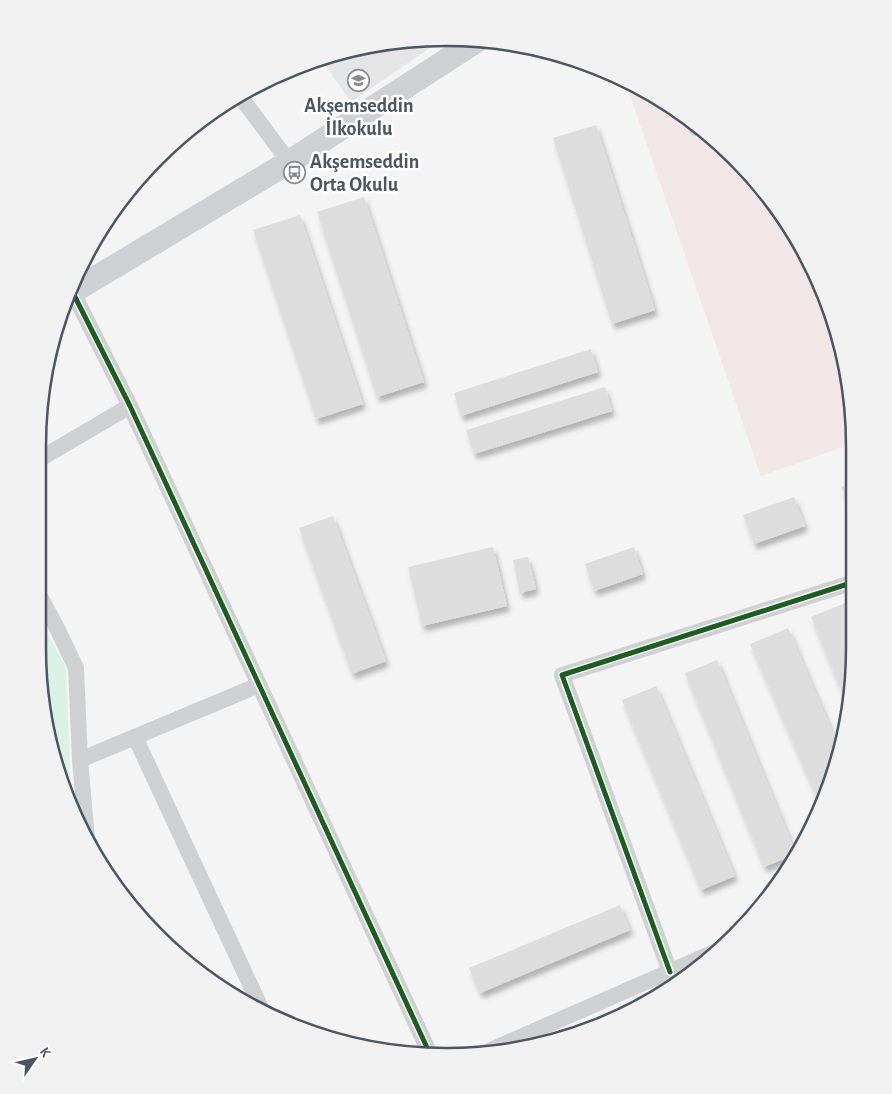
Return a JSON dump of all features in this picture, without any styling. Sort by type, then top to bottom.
[{"type":"street","points":[[80,285],[289,162],[467,47]]},
{"type":"street","points":[[244,101],[289,162]]},
{"type":"street","points":[[74,299],[130,406],[427,1047]]},
{"type":"street","points":[[46,455],[130,406]]},
{"type":"street","points":[[670,972],[562,675],[846,585]]},
{"type":"street","points":[[46,608],[76,668],[80,760],[85,821]]},
{"type":"street","points":[[80,760],[259,685]]},
{"type":"street","points":[[135,736],[258,1001]]},
{"type":"street","points":[[508,1042],[694,961]]},
{"type":"shaded area","name":"Akşemseddin İlkokulu","points":[[432,47],[351,102],[325,65],[368,54]]},
{"type":"shaded area","points":[[628,90],[668,114],[710,145],[747,182],[792,246],[805,269],[825,318],[838,368],[845,420],[846,446],[761,476]]},
{"type":"green space","points":[[46,631],[66,668],[70,784],[54,726],[47,674]]},
{"type":"building","points":[[596,125],[655,310],[612,324],[553,138]]},
{"type":"building","points":[[364,197],[424,382],[377,397],[317,212]]},
{"type":"building","points":[[300,215],[363,404],[316,419],[253,230]]},
{"type":"building","points":[[591,349],[598,372],[461,416],[454,393]]},
{"type":"building","points":[[605,387],[612,411],[474,454],[466,430]]},
{"type":"building","points":[[846,485],[846,499],[841,487]]},
{"type":"building","points":[[794,497],[805,526],[754,544],[743,515]]},
{"type":"building","points":[[333,516],[386,661],[352,674],[299,528]]},
{"type":"building","points":[[493,547],[507,606],[422,626],[408,567]]},
{"type":"building","points":[[634,547],[643,574],[594,591],[585,564]]},
{"type":"building","points":[[528,557],[536,589],[520,593],[513,560]]},
{"type":"building","points":[[846,603],[846,648],[843,694],[811,617]]},
{"type":"building","points":[[788,628],[835,738],[825,776],[817,797],[750,644]]},
{"type":"building","points":[[717,660],[793,846],[785,858],[764,867],[685,673]]},
{"type":"building","points":[[656,686],[735,876],[701,890],[622,700]]},
{"type":"building","points":[[620,905],[630,930],[480,993],[469,968]]},
{"type":"cycle path","points":[[75,297],[130,406],[427,1047]]},
{"type":"cycle path","points":[[670,972],[562,675],[846,585]]},
{"type":"place","name":"Akşemseddin İlkokulu","points":[[359,80]]},
{"type":"place","name":"Akşemseddin Orta Okulu","points":[[294,173]]}]
